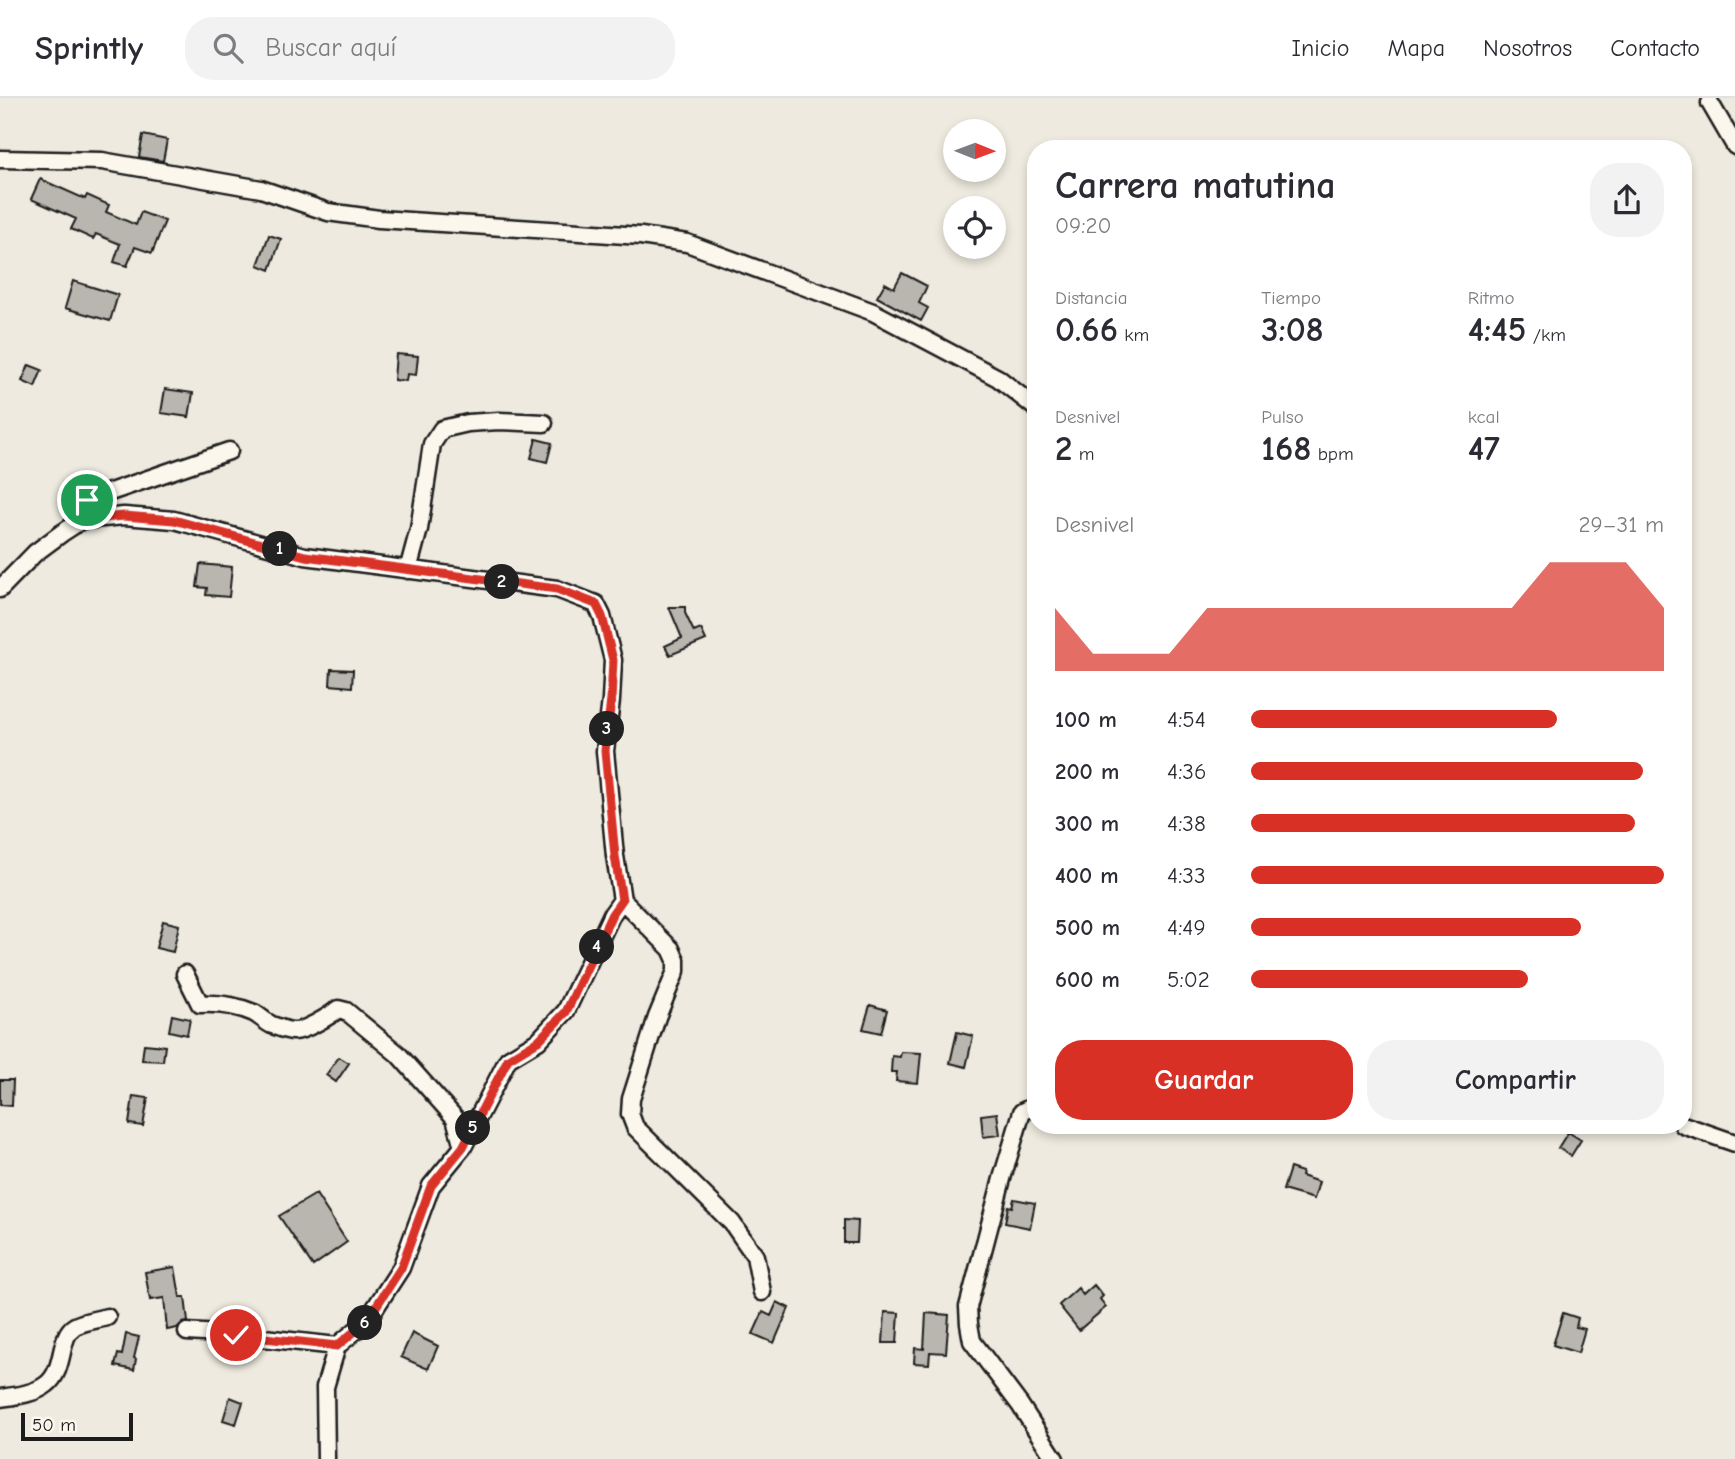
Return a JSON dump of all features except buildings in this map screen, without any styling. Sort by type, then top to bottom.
[{"type":"street","points":[[1710,103],[1735,146]]},
{"type":"street","points":[[0,159],[102,161],[261,189],[328,212],[379,219],[641,236],[687,243],[873,312],[998,378],[1027,401]]},
{"type":"street","points":[[408,570],[419,529],[432,444],[442,429],[468,423],[499,421],[544,423]]},
{"type":"street","points":[[82,520],[81,506],[87,500],[229,451]]},
{"type":"street","points":[[0,589],[35,553],[82,520],[124,516],[174,520],[305,556],[557,589],[596,604],[602,616],[613,660],[605,751],[622,900],[671,949],[676,960],[676,971],[657,1017],[631,1099],[630,1114],[635,1127],[732,1223],[755,1256],[762,1292]]},
{"type":"street","points":[[326,1459],[325,1387],[337,1346],[366,1322],[401,1268],[431,1186],[463,1147],[508,1059],[538,1041],[566,1012],[612,914],[622,900]]},
{"type":"street","points":[[185,974],[200,1004],[220,1003],[236,1006],[257,1014],[270,1024],[293,1031],[328,1017],[338,1009],[346,1011],[398,1054],[455,1118],[463,1147]]},
{"type":"street","points":[[1027,1109],[1022,1111],[1003,1175],[968,1307],[969,1324],[972,1340],[1020,1405],[1055,1459]]},
{"type":"street","points":[[1692,1128],[1735,1143]]},
{"type":"street","points":[[0,1398],[24,1395],[46,1386],[57,1373],[67,1335],[74,1327],[107,1317]]},
{"type":"street","points":[[187,1332],[337,1346]]},
{"type":"route","points":[[87,500],[81,506],[82,520],[124,516],[174,520],[305,556],[557,589],[596,604],[602,616],[613,660],[605,751],[622,900],[612,914],[566,1012],[538,1041],[508,1059],[463,1147],[431,1186],[401,1268],[366,1322],[337,1346],[236,1335]]}]
